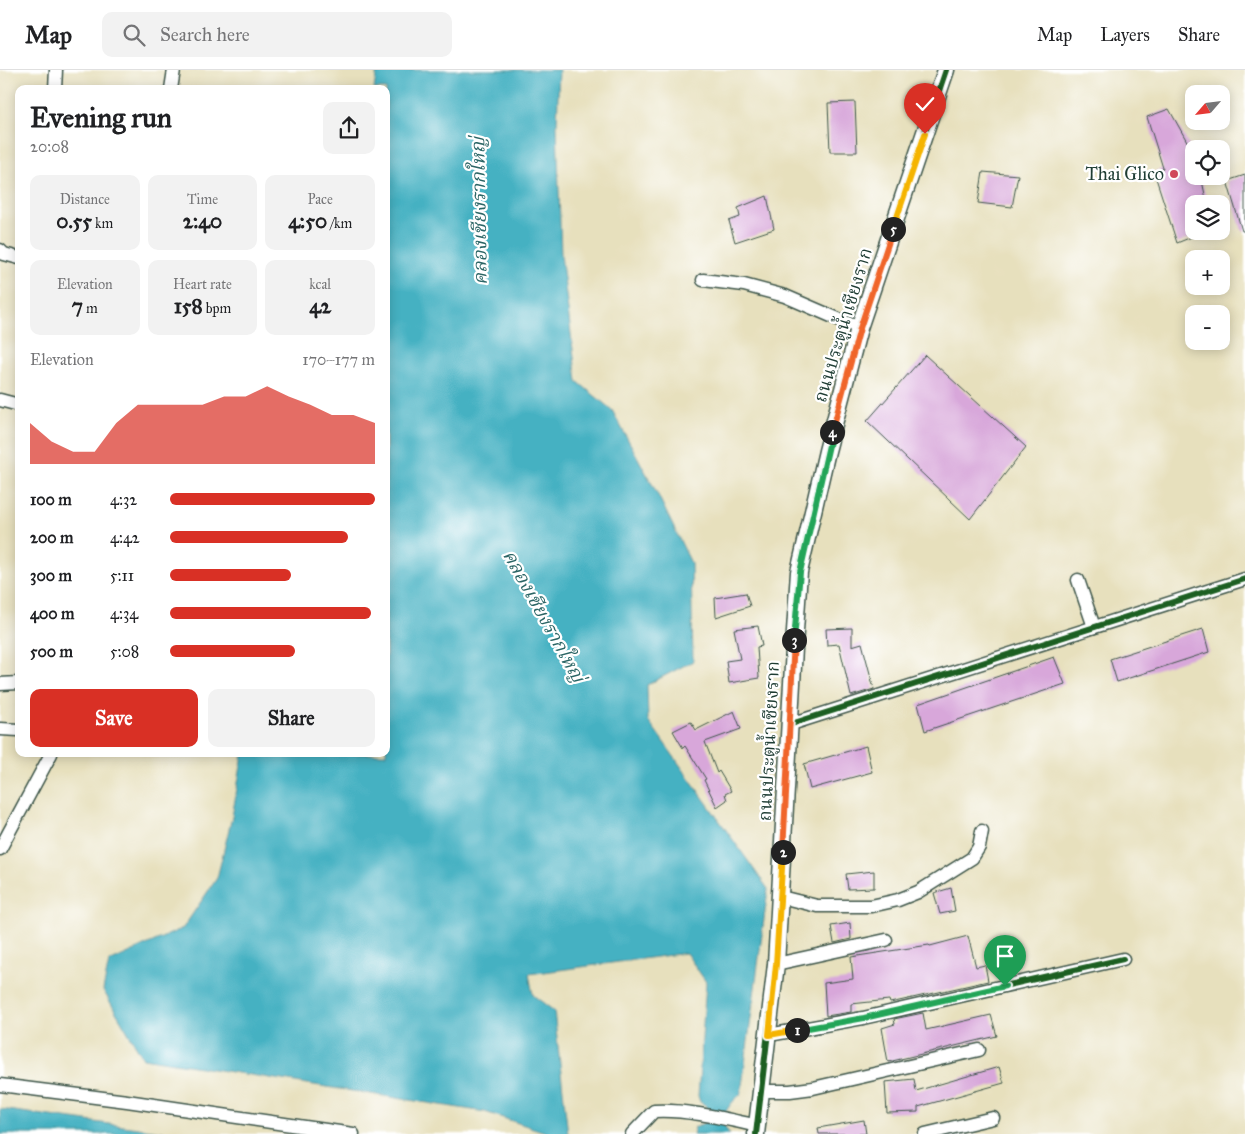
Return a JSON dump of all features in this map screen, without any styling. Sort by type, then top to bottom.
[{"type":"street","points":[[55,85],[56,70]]},
{"type":"street","points":[[172,85],[174,70]]},
{"type":"street","name":"ถนนประตูน้ำเชียงราก","points":[[757,1130],[776,964],[791,724],[794,631],[800,572],[827,451],[860,328],[946,70]]},
{"type":"street","points":[[0,250],[4,254],[15,257]]},
{"type":"street","points":[[702,280],[744,285],[785,296],[860,328]]},
{"type":"street","points":[[0,400],[15,404]]},
{"type":"street","points":[[791,724],[1245,579]]},
{"type":"street","points":[[1078,580],[1094,627]]},
{"type":"street","points":[[0,684],[15,683]]},
{"type":"street","points":[[0,729],[15,730]]},
{"type":"street","points":[[0,849],[49,757]]},
{"type":"street","points":[[781,897],[816,906],[871,906],[898,900],[918,892],[972,858],[979,847],[982,831]]},
{"type":"street","points":[[776,964],[886,940]]},
{"type":"street","points":[[769,1035],[864,1018],[1123,958]]},
{"type":"street","points":[[762,1090],[790,1091],[813,1088],[979,1050]]},
{"type":"street","points":[[0,1085],[127,1101],[353,1134]]},
{"type":"street","points":[[632,1134],[654,1111],[665,1110],[727,1119],[757,1130]]},
{"type":"street","points":[[925,1134],[993,1118]]},
{"type":"water","name":"คลองเชียงรากใหญ่","points":[[377,70],[559,70],[557,125],[561,255],[577,381],[612,410],[658,495],[691,563],[693,661],[647,685],[648,720],[768,889],[741,1094],[732,1102],[724,1118],[726,1129],[730,1134],[693,1134],[695,1127],[706,1122],[707,1106],[700,1102],[698,1096],[706,982],[686,953],[529,974],[533,995],[554,1011],[568,1134],[551,1134],[485,1112],[143,1058],[103,990],[109,962],[183,928],[217,878],[232,817],[242,757],[390,757],[390,85],[375,85]]},
{"type":"water","points":[[0,1109],[181,1134],[0,1134]]},
{"type":"building","points":[[855,102],[857,152],[830,152],[828,103]]},
{"type":"building","name":"Thai Glico","points":[[1169,109],[1186,140],[1185,185],[1203,185],[1205,195],[1185,195],[1185,240],[1177,243],[1154,172],[1163,168],[1147,117]]},
{"type":"building","points":[[983,172],[1018,175],[1012,207],[978,203]]},
{"type":"building","points":[[1245,175],[1245,231],[1242,231],[1228,185],[1230,185],[1230,180]]},
{"type":"building","points":[[767,196],[774,229],[735,242],[729,221],[740,217],[738,208]]},
{"type":"building","points":[[925,355],[1026,447],[970,519],[867,421]]},
{"type":"building","points":[[746,593],[750,606],[716,617],[715,598]]},
{"type":"building","points":[[758,626],[762,646],[757,647],[759,678],[729,683],[726,661],[740,659],[734,629]]},
{"type":"building","points":[[852,628],[852,646],[862,643],[874,689],[851,696],[839,644],[827,645],[826,629]]},
{"type":"building","points":[[1203,629],[1209,652],[1117,682],[1110,659]]},
{"type":"building","points":[[1054,657],[1065,684],[925,731],[918,704]]},
{"type":"building","points":[[734,711],[741,729],[705,742],[717,773],[719,771],[731,791],[725,794],[727,800],[717,807],[704,780],[706,779],[673,731],[691,722],[696,730]]},
{"type":"building","points":[[866,746],[872,772],[810,789],[804,764]]},
{"type":"building","points":[[874,871],[874,888],[848,889],[846,874]]},
{"type":"building","points":[[951,888],[955,911],[940,914],[934,893]]},
{"type":"building","points":[[850,923],[851,939],[834,943],[831,926]]},
{"type":"building","points":[[968,936],[976,967],[985,965],[988,981],[890,1003],[889,1000],[851,1004],[851,1012],[826,1016],[824,983],[853,979],[851,957],[930,946]]},
{"type":"building","points":[[923,1013],[926,1030],[991,1015],[997,1036],[888,1062],[882,1028],[895,1024],[894,1019]]},
{"type":"building","points":[[999,1067],[1004,1083],[918,1107],[918,1112],[887,1113],[885,1082],[914,1079],[916,1091]]},
{"type":"building","points":[[864,1120],[866,1134],[819,1134],[818,1128]]},
{"type":"cycle path","points":[[756,1134],[776,964],[799,572],[827,451],[859,328],[946,70]]},
{"type":"cycle path","points":[[791,724],[1245,579]]},
{"type":"cycle path","points":[[769,1035],[863,1018],[1123,959]]},
{"type":"place","name":"Thai Glico","points":[[1174,174]]},
{"type":"route","points":[[925,134],[860,328],[827,451],[800,572],[794,631],[791,724],[781,897],[769,1035],[864,1018],[1005,986]]}]
